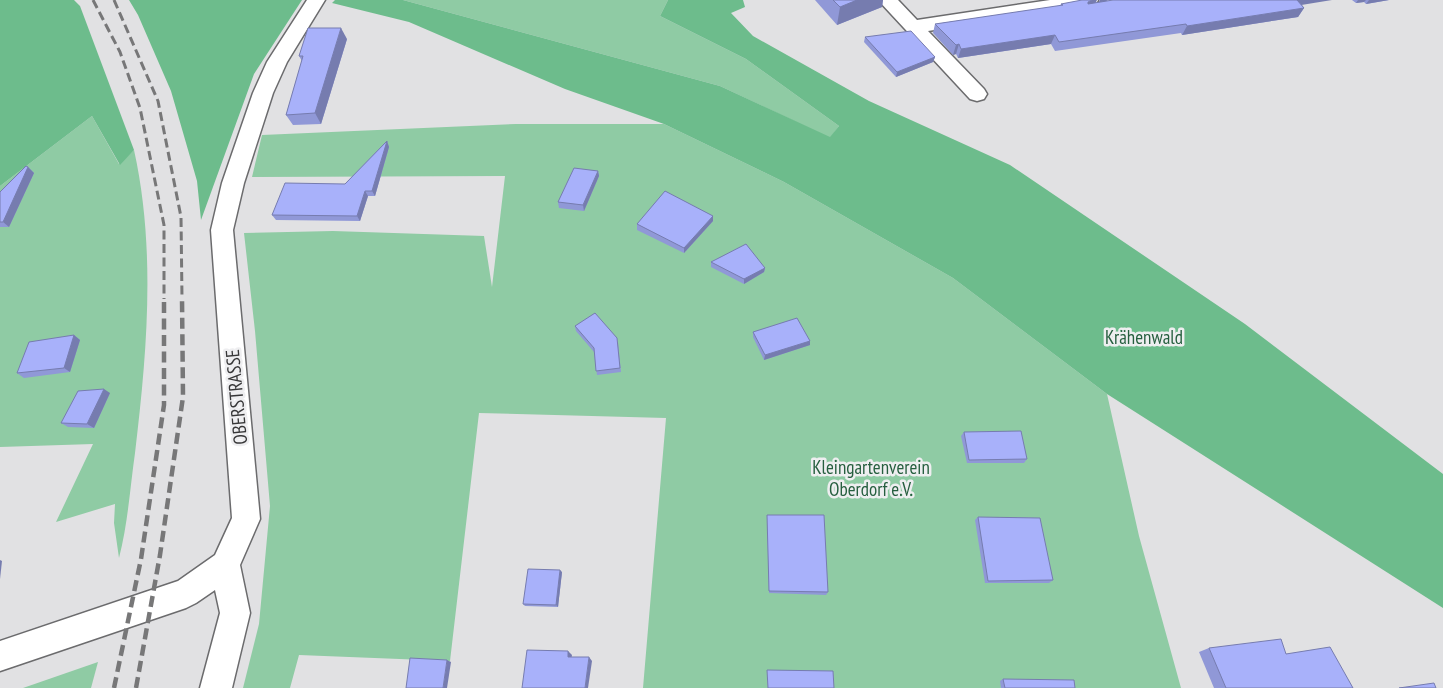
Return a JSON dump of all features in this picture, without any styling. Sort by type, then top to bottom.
[{"type":"street","name":"OBERSTRASSE","points":[[0,656],[186,593],[225,565],[246,519],[222,230],[238,169],[263,94],[277,62],[316,0]]},
{"type":"street","points":[[887,0],[977,94]]},
{"type":"street","points":[[913,27],[1088,0]]},
{"type":"street","points":[[216,688],[235,612],[225,565]]},
{"type":"green space","points":[[0,0],[74,0],[80,6],[134,150],[120,165],[92,116],[0,186]]},
{"type":"green space","points":[[129,0],[302,0],[254,74],[201,220],[197,181],[171,91],[138,15]]},
{"type":"green space","name":"Krähenwald","points":[[335,0],[403,0],[720,86],[830,137],[839,126],[746,59],[660,16],[668,0],[743,0],[745,7],[731,13],[753,36],[869,101],[1010,165],[1245,324],[1443,474],[1443,608],[1107,394],[953,278],[784,182],[664,124],[565,89],[409,22],[332,3]]},
{"type":"green space","points":[[403,0],[668,0],[660,16],[746,59],[839,126],[830,138],[720,86]]},
{"type":"green space","points":[[92,116],[119,164],[134,150],[141,187],[145,225],[147,263],[146,339],[125,532],[119,558],[114,523],[115,504],[56,522],[93,444],[0,447],[0,186]]},
{"type":"green space","name":"Kleingartenverein Oberdorf e.V.","points":[[516,124],[664,124],[784,182],[953,278],[1107,394],[1139,536],[1181,688],[643,688],[666,418],[479,413],[450,661],[299,655],[290,688],[243,688],[259,624],[270,506],[255,331],[244,233],[333,231],[484,236],[492,287],[505,176],[252,177],[262,135]]},
{"type":"green space","points":[[98,662],[91,688],[23,688]]},
{"type":"building","points":[[833,0],[857,0],[840,7]]},
{"type":"building","points":[[1092,0],[1088,4],[1113,0],[1297,0],[1304,8],[1187,26],[1186,24],[1059,42],[1055,35],[961,49],[959,44],[956,45],[935,24],[1063,5],[1061,4]]},
{"type":"building","points":[[308,28],[341,28],[315,113],[286,115],[303,56],[299,56]]},
{"type":"building","points":[[911,31],[935,57],[897,72],[865,37]]},
{"type":"building","points":[[387,141],[372,191],[365,191],[357,216],[272,215],[285,183],[345,184]]},
{"type":"building","points":[[26,166],[28,167],[3,222],[0,222],[0,192]]},
{"type":"building","points":[[574,168],[598,171],[583,205],[558,202]]},
{"type":"building","points":[[665,191],[713,216],[684,248],[637,224]]},
{"type":"building","points":[[746,244],[765,268],[744,279],[711,262]]},
{"type":"building","points":[[595,313],[617,338],[620,368],[596,371],[594,348],[575,326]]},
{"type":"building","points":[[797,318],[810,341],[765,355],[753,332]]},
{"type":"building","points":[[74,335],[64,368],[17,373],[29,342]]},
{"type":"building","points":[[104,389],[87,424],[61,423],[78,391]]},
{"type":"building","points":[[1021,431],[1027,459],[969,460],[964,432]]},
{"type":"building","points":[[767,515],[824,515],[828,592],[769,591]]},
{"type":"building","points":[[978,517],[1040,518],[1053,580],[988,581]]},
{"type":"building","points":[[528,569],[560,570],[556,605],[523,604]]},
{"type":"building","points":[[1281,639],[1286,654],[1330,647],[1353,688],[1226,688],[1209,648]]},
{"type":"building","points":[[527,650],[568,651],[568,657],[589,657],[585,688],[522,688]]},
{"type":"building","points":[[410,658],[447,660],[443,688],[406,688]]},
{"type":"building","points":[[767,670],[833,671],[834,688],[768,688]]},
{"type":"building","points":[[1003,679],[1074,680],[1075,688],[1005,688]]},
{"type":"building","points":[[1434,683],[1436,688],[1399,688]]},
{"type":"railway","points":[[93,0],[120,52],[140,108],[164,225],[164,405],[141,559],[114,688]]},
{"type":"railway","points":[[114,0],[158,101],[181,217],[182,299]]},
{"type":"railway","points":[[136,688],[160,555],[183,397],[182,298]]}]
